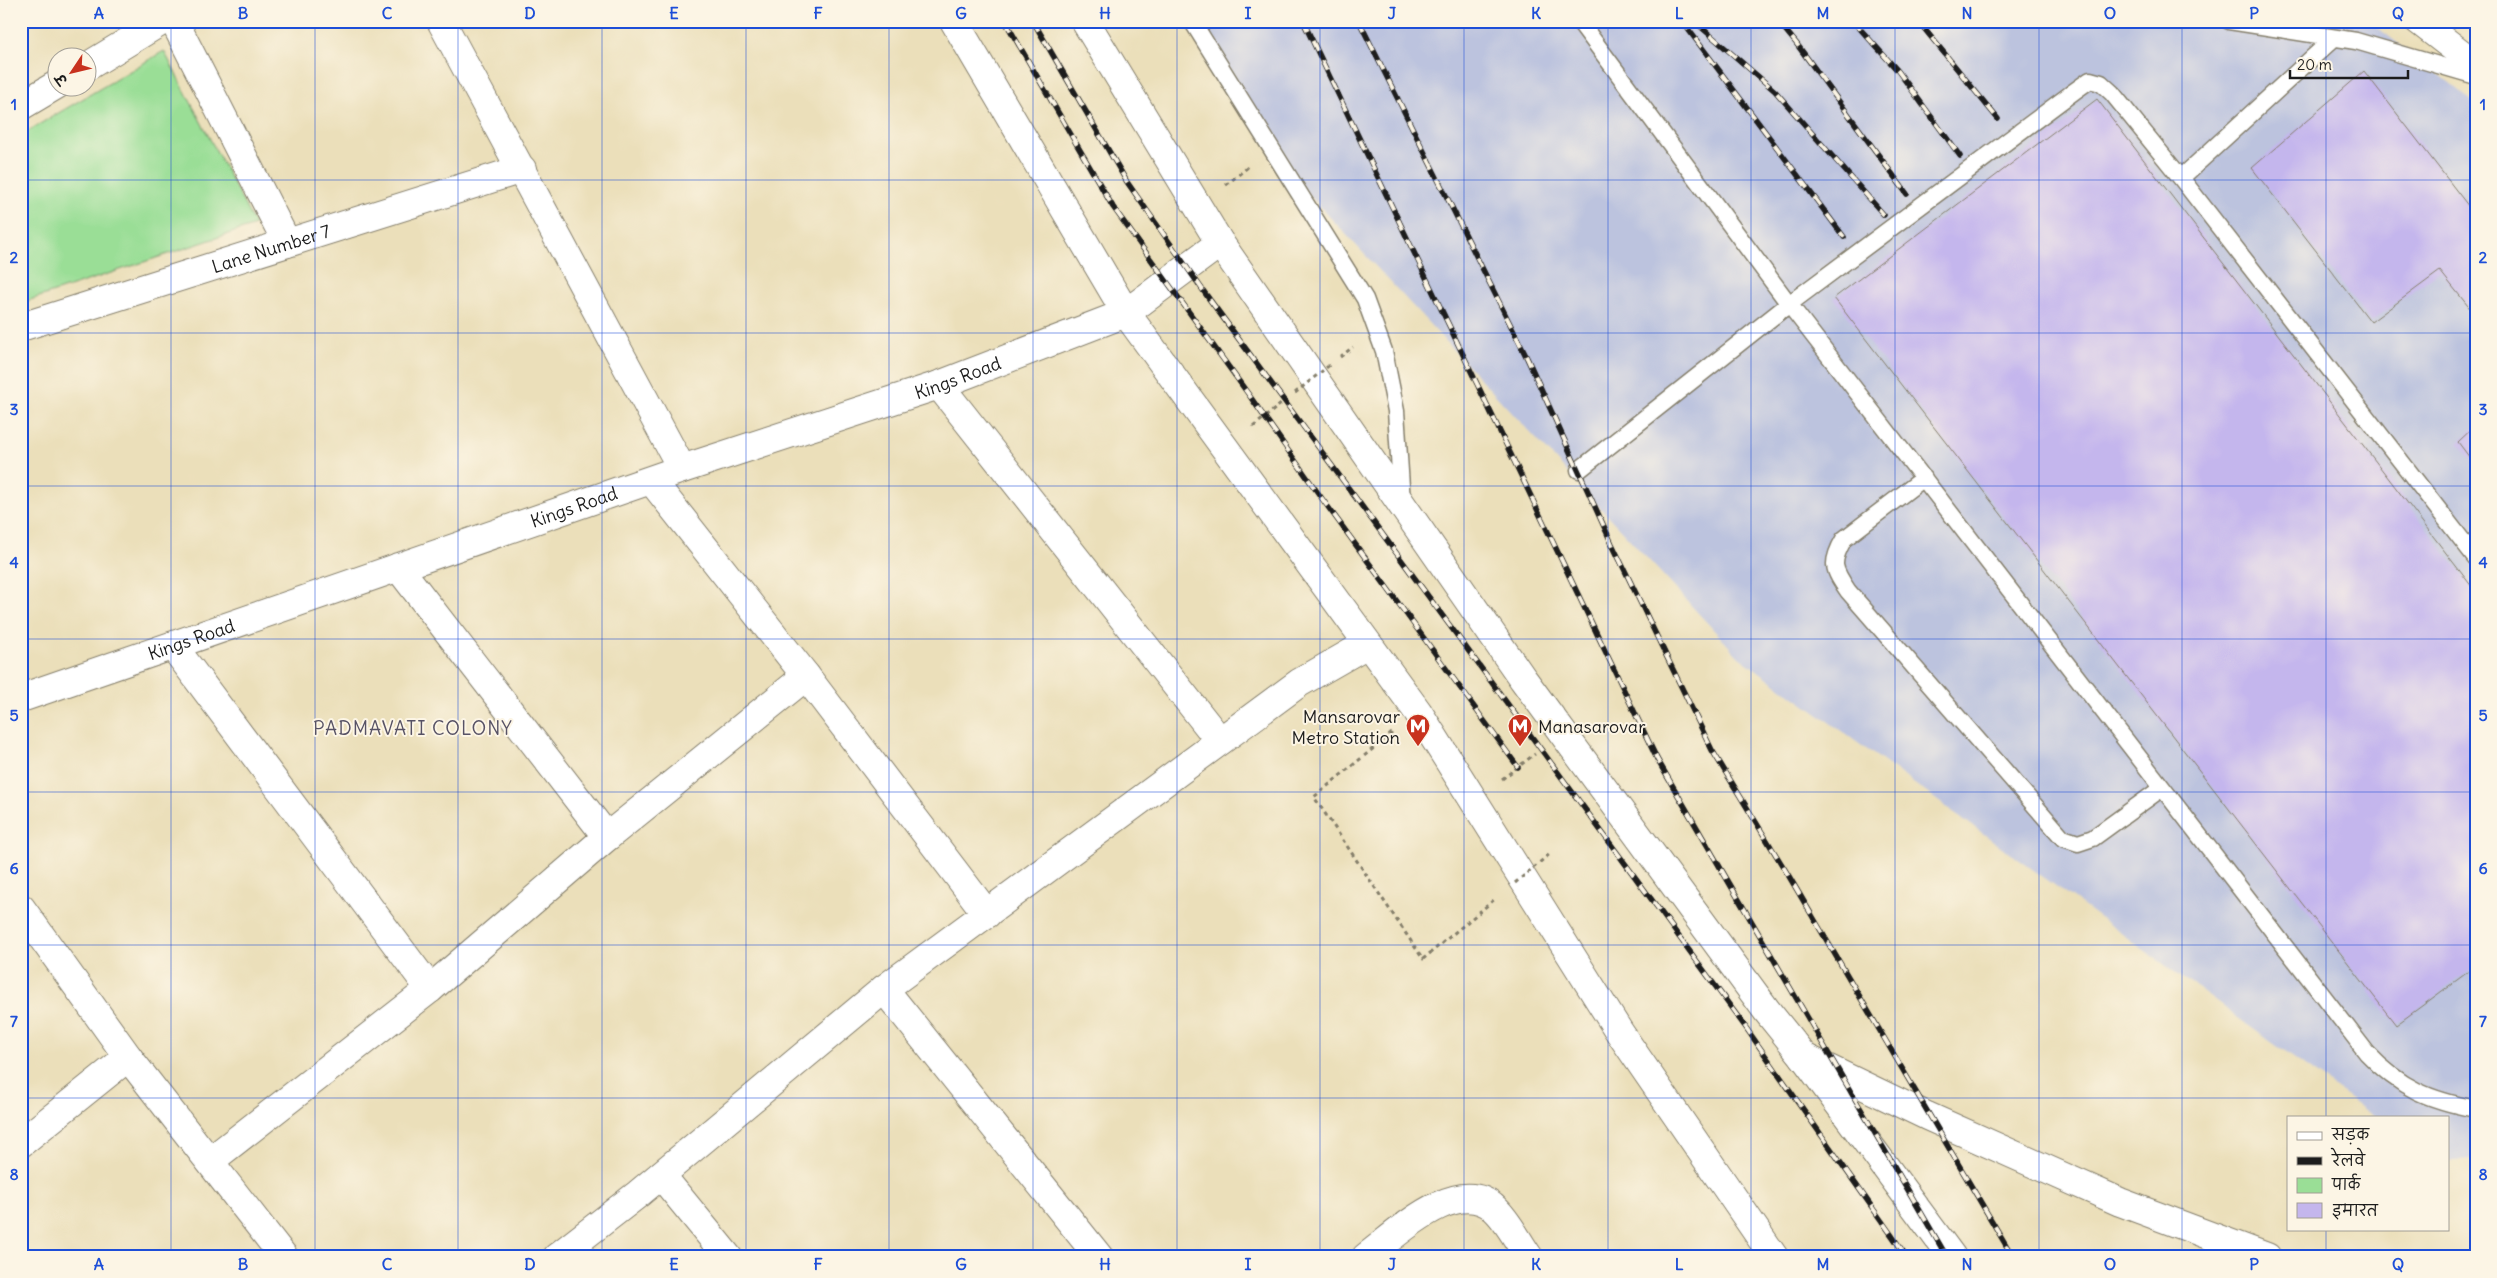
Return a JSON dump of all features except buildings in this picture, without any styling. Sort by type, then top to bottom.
[{"type":"main road","points":[[98,60],[162,21]]},
{"type":"main road","points":[[174,21],[287,243]]},
{"type":"main road","points":[[441,21],[682,469]]},
{"type":"main road","points":[[954,21],[1126,313],[1418,712],[1620,1033],[1774,1257]]},
{"type":"main road","points":[[1085,21],[1220,243],[1523,679],[1761,1003],[1804,1056],[1952,1257]]},
{"type":"main road","points":[[2419,21],[2476,65]]},
{"type":"main road","points":[[21,106],[48,90]]},
{"type":"main road","name":"Lane Number 7","points":[[21,327],[522,169]]},
{"type":"main road","name":"Kings Road","points":[[21,698],[682,469],[939,385],[1126,313],[1220,243]]},
{"type":"main road","points":[[939,385],[1220,741]]},
{"type":"main road","points":[[652,480],[806,676],[987,914]]},
{"type":"main road","points":[[398,567],[607,837]]},
{"type":"main road","points":[[557,1257],[661,1175],[884,989],[1299,683],[1367,644]]},
{"type":"main road","points":[[173,646],[430,989]]},
{"type":"main road","points":[[210,1161],[430,989],[607,837],[806,676]]},
{"type":"main road","points":[[21,908],[128,1057],[284,1257]]},
{"type":"main road","points":[[884,989],[1099,1257]]},
{"type":"main road","points":[[1804,1056],[1927,1116],[2120,1202],[2267,1257]]},
{"type":"main road","points":[[21,1143],[128,1057]]},
{"type":"main road","points":[[661,1175],[728,1257]]},
{"type":"main road","points":[[1366,1257],[1438,1205],[1456,1198],[1478,1199],[1495,1209],[1529,1257]]},
{"type":"lane","points":[[1192,21],[1364,299],[1384,351],[1396,412],[1403,506]]},
{"type":"lane","points":[[1579,21],[1789,304],[2367,1053],[2388,1074],[2411,1089],[2443,1102],[2476,1109]]},
{"type":"lane","points":[[2229,21],[2356,41],[2476,76]]},
{"type":"lane","points":[[2182,178],[2334,38]]},
{"type":"lane","points":[[1579,470],[1789,304],[2090,80],[2101,83],[2112,92],[2182,178],[2476,558]]},
{"type":"lane","points":[[1924,478],[1844,539],[1836,554],[1834,571],[1848,591],[2063,838],[2078,843],[2093,838],[2162,788]]},
{"type":"path","points":[[1198,208],[1254,161]]},
{"type":"path","points":[[1295,393],[1358,343]]},
{"type":"path","points":[[1418,712],[1314,797],[1423,960],[1499,896]]},
{"type":"path","points":[[1499,781],[1540,750]]},
{"type":"path","points":[[1507,889],[1551,853]]},
{"type":"shaded area","points":[[1195,21],[2369,21],[2476,104],[2476,1160],[2450,1161],[2450,1116],[2374,1116],[1739,657],[1274,157]]},
{"type":"green space","points":[[164,51],[255,225],[21,303],[21,135],[84,98],[98,98],[98,90]]},
{"type":"railway","points":[[1005,21],[1113,207],[1323,500],[1518,767]]},
{"type":"railway","points":[[1033,21],[1127,182],[1207,296],[1744,1025],[1907,1257]]},
{"type":"railway","points":[[1303,21],[1657,759],[1947,1257]]},
{"type":"railway","points":[[1359,21],[1527,358],[1612,544],[1712,750],[1790,878],[2013,1257]]},
{"type":"railway","points":[[1682,21],[1844,237]]},
{"type":"railway","points":[[1694,21],[1775,91],[1884,215]]},
{"type":"railway","points":[[1778,21],[1907,194]]},
{"type":"railway","points":[[1853,21],[1898,71],[1960,156]]},
{"type":"railway","points":[[1918,21],[1998,119]]},
{"type":"place","name":"Mansarovar Metro Station","points":[[1418,747]]},
{"type":"place","name":"Manasarovar","points":[[1520,747]]},
{"type":"district","name":"PADMAVATI COLONY","points":[[413,728]]}]
